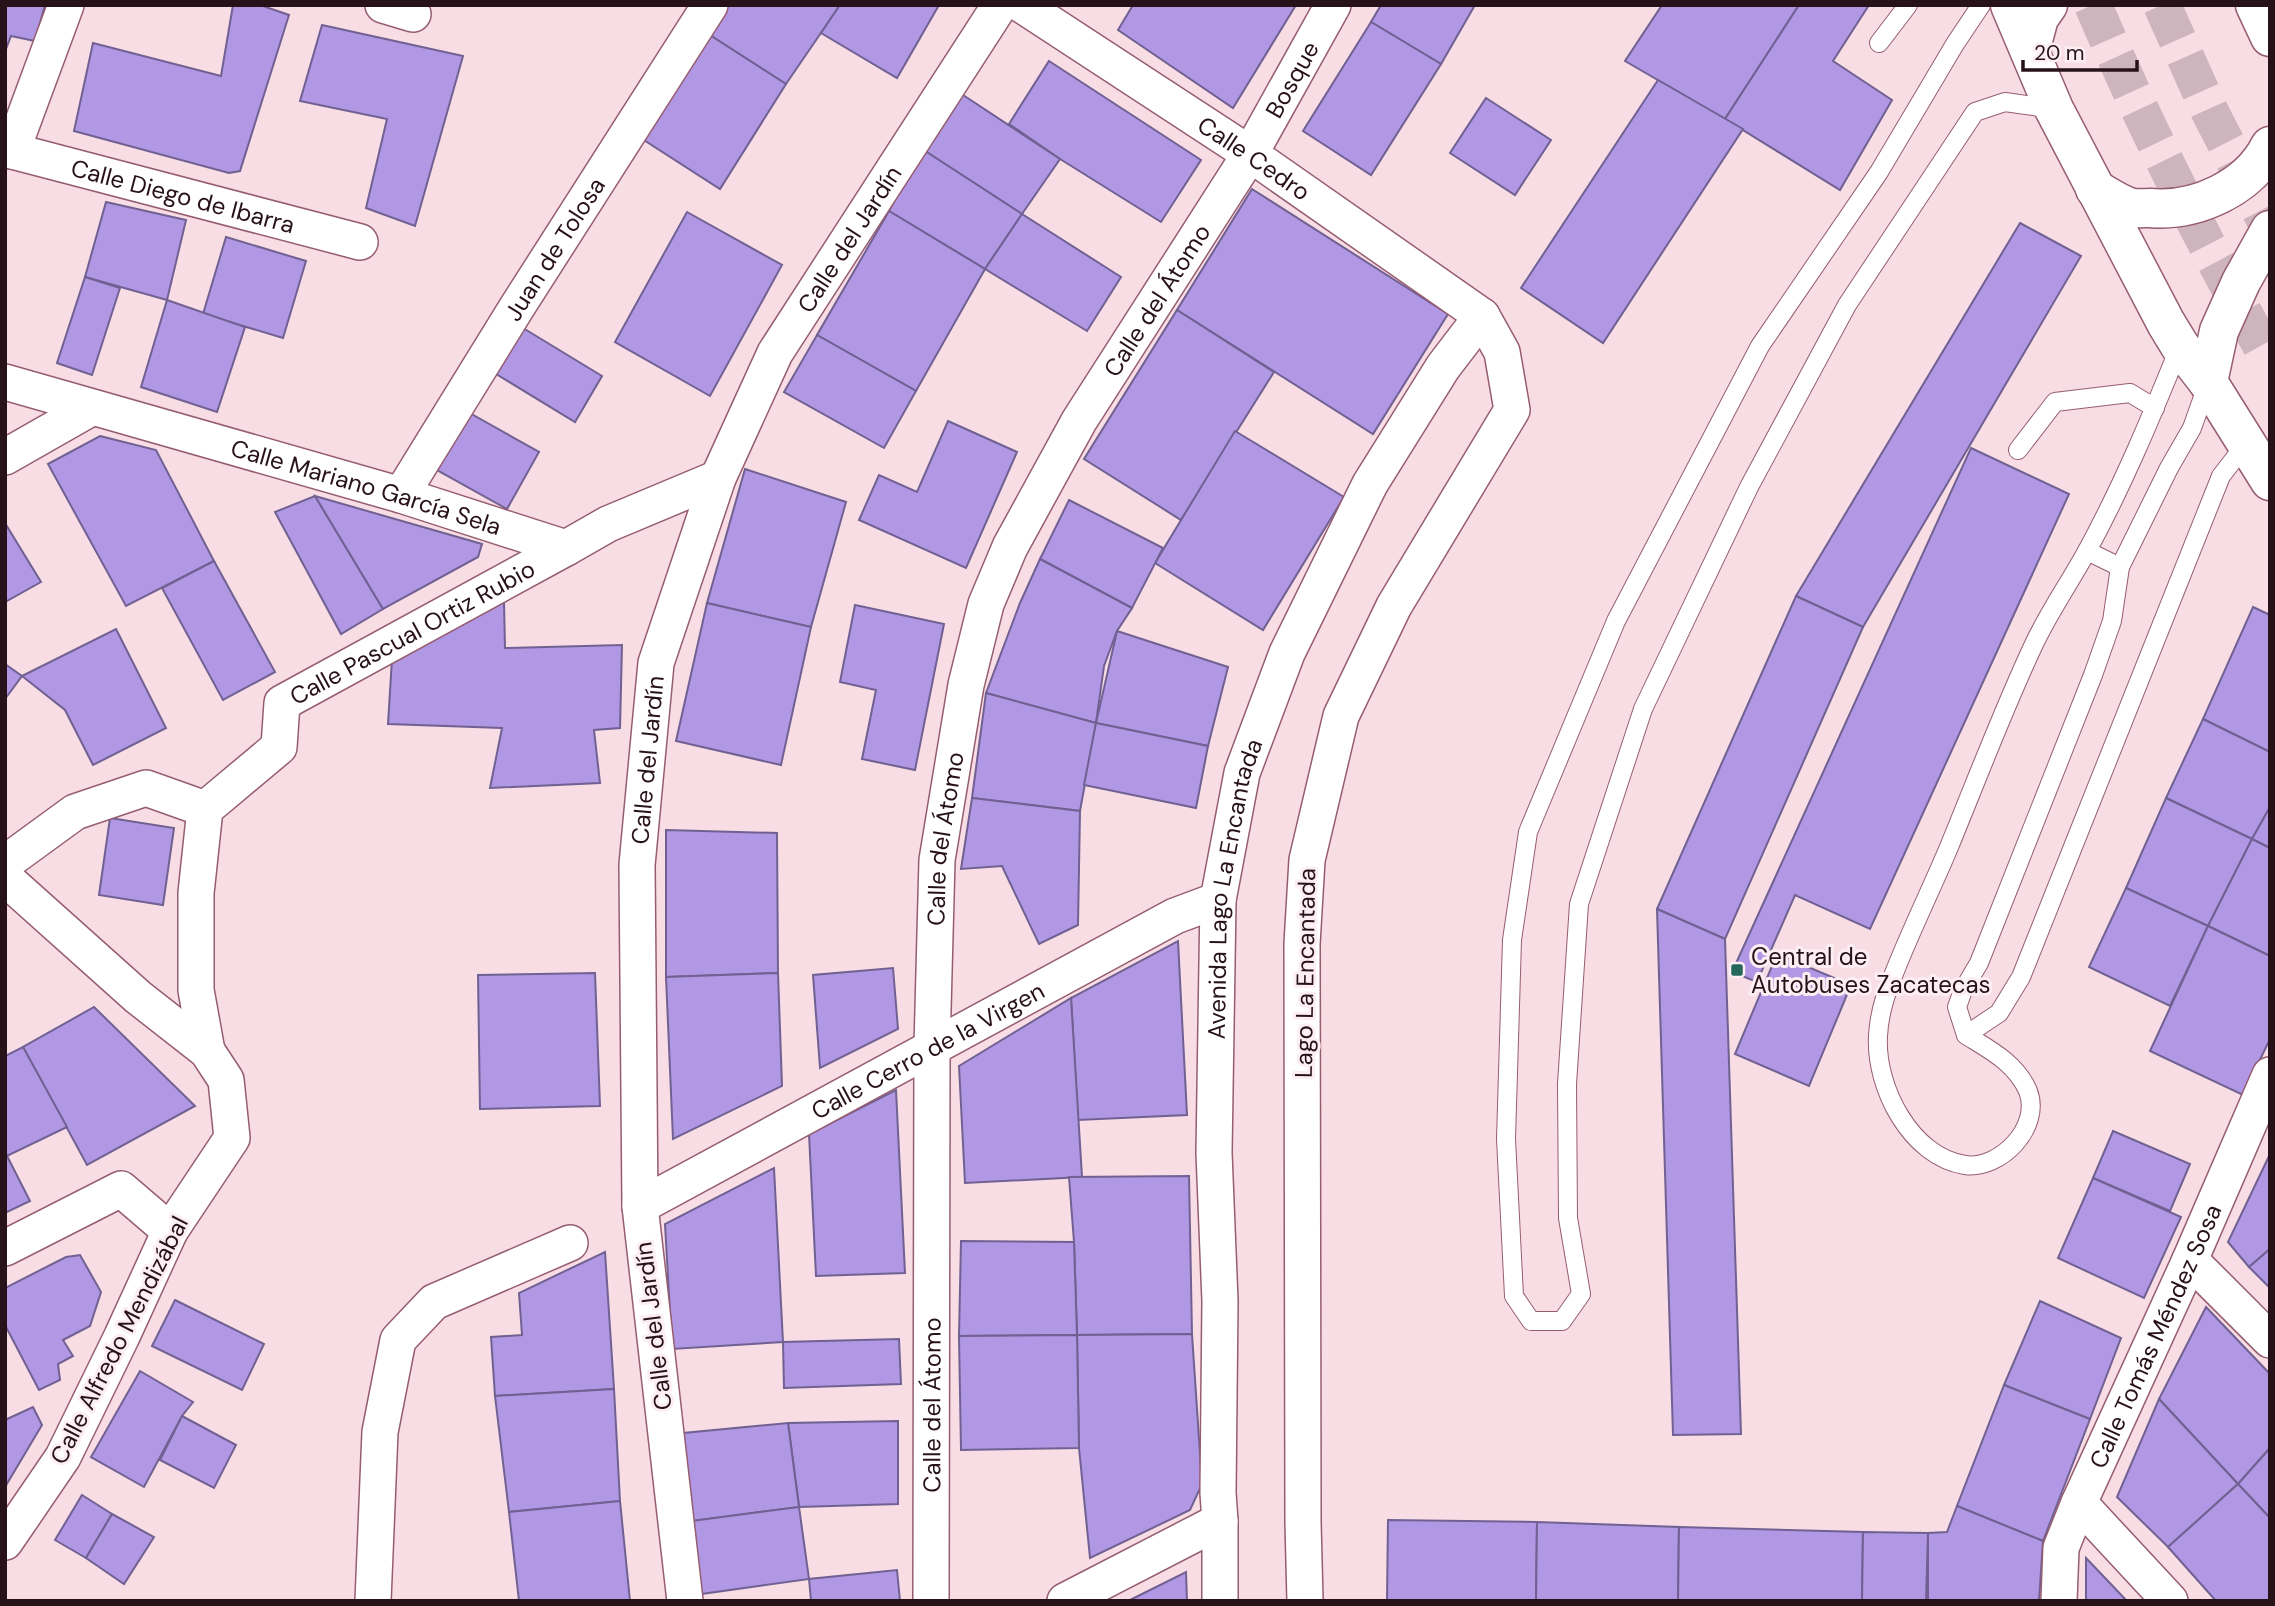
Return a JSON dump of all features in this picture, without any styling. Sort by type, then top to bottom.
[{"type":"street","points":[[9,150],[66,5]]},
{"type":"street","name":"Juan de Tolosa","points":[[401,495],[710,5]]},
{"type":"street","name":"Calle del Jardín","points":[[685,1601],[640,1206],[637,865],[656,663],[718,478],[775,353],[1000,5]]},
{"type":"street","name":"Calle Cedro","points":[[1022,5],[1250,153],[1482,316]]},
{"type":"street","name":"Bosque","points":[[1250,153],[1334,5]]},
{"type":"street","points":[[2010,5],[2054,109],[2180,346],[2208,382],[2270,481]]},
{"type":"street","points":[[2030,51],[2039,18],[2048,5]]},
{"type":"street","points":[[2255,5],[2270,37]]},
{"type":"street","points":[[2095,189],[2130,207],[2168,210],[2205,201],[2239,182],[2266,154],[2270,146]]},
{"type":"street","name":"Calle Diego de Ibarra","points":[[9,150],[360,242]]},
{"type":"street","name":"Calle del Átomo","points":[[931,1601],[932,1047],[937,860],[966,685],[986,604],[1010,547],[1079,421],[1250,153]]},
{"type":"street","points":[[2208,382],[2219,331],[2241,282],[2270,230]]},
{"type":"street","name":"Avenida Lago La Encantada","points":[[1220,1601],[1220,1301],[1214,1153],[1218,900],[1242,773],[1287,653],[1370,484],[1443,367],[1482,316]]},
{"type":"street","name":"Lago La Encantada","points":[[1304,1601],[1302,944],[1307,860],[1341,716],[1394,606],[1512,410],[1502,352],[1482,316]]},
{"type":"street","name":"Calle Mariano García Sela","points":[[5,382],[401,495],[566,548]]},
{"type":"street","points":[[5,457],[91,408]]},
{"type":"street","points":[[566,548],[608,524],[718,478]]},
{"type":"street","name":"Calle Pascual Ortiz Rubio","points":[[205,809],[279,747],[282,704],[566,548]]},
{"type":"street","points":[[5,863],[75,812],[146,788],[205,809],[196,893],[196,989],[207,1051]]},
{"type":"street","points":[[5,878],[138,997],[207,1051]]},
{"type":"street","name":"Calle Cerro de la Virgen","points":[[640,1206],[1175,916],[1218,900]]},
{"type":"street","name":"Calle Alfredo Mendizábal","points":[[5,1542],[63,1457],[170,1231],[232,1138],[226,1080],[207,1051]]},
{"type":"street","name":"Calle Tomás Méndez Sosa","points":[[2059,1601],[2061,1548],[2079,1503],[2270,1075]]},
{"type":"street","points":[[5,1248],[121,1189],[170,1231]]},
{"type":"street","points":[[373,1601],[380,1432],[398,1340],[434,1302],[570,1242]]},
{"type":"street","points":[[2189,1260],[2270,1340]]},
{"type":"street","points":[[2079,1503],[2171,1601]]},
{"type":"street","points":[[1065,1601],[1220,1521]]},
{"type":"lane","points":[[1879,43],[1908,5]]},
{"type":"lane","points":[[1981,5],[1879,172],[1760,346],[1616,621],[1528,832],[1512,940],[1506,1139],[1514,1296],[1531,1321],[1562,1321],[1581,1294],[1568,1218],[1567,1084],[1579,904],[1643,709],[1749,487],[1847,305],[1975,112],[2005,102],[2054,109]]},
{"type":"lane","points":[[2180,346],[2133,460],[2087,551],[2035,642],[1893,975],[1881,1010],[1878,1038],[1882,1075],[1890,1099],[1920,1143],[1931,1153],[1949,1161],[1968,1165],[1985,1163],[2017,1143],[2026,1128],[2030,1110],[2028,1092],[2008,1063],[1966,1035],[1957,1007],[1963,990],[1979,963],[2093,675],[2112,621],[2120,567],[2192,428],[2208,382]]},
{"type":"lane","points":[[2018,450],[2055,402],[2130,393],[2155,408]]},
{"type":"lane","points":[[1966,1035],[1999,1013],[2021,977],[2221,476],[2245,445]]},
{"type":"lane","points":[[2087,551],[2120,567]]},
{"type":"building","points":[[5,5],[45,5],[35,41],[11,36],[6,49]]},
{"type":"building","points":[[233,5],[260,5],[289,15],[240,171],[229,173],[74,131],[93,43],[221,76]]},
{"type":"building","points":[[717,5],[840,5],[786,84],[702,30]]},
{"type":"building","points":[[840,5],[939,5],[897,78],[821,33]]},
{"type":"building","points":[[1133,5],[1296,5],[1233,108],[1118,30]]},
{"type":"building","points":[[1381,5],[1475,5],[1441,64],[1371,22]]},
{"type":"building","points":[[1662,5],[1799,5],[1725,119],[1625,61]]},
{"type":"building","points":[[1799,5],[1869,5],[1833,61],[1892,100],[1840,190],[1725,119]]},
{"type":"building","points":[[1371,22],[1441,64],[1371,175],[1303,131]]},
{"type":"building","points":[[322,25],[463,56],[415,226],[366,208],[387,119],[300,101]]},
{"type":"building","points":[[702,30],[786,84],[720,189],[636,135]]},
{"type":"building","points":[[1049,61],[1201,160],[1161,222],[1009,124]]},
{"type":"building","points":[[1658,80],[1743,129],[1603,343],[1521,288]]},
{"type":"building","points":[[960,93],[1060,159],[1022,214],[922,149]]},
{"type":"building","points":[[1486,98],[1551,140],[1515,195],[1450,153]]},
{"type":"building","points":[[922,149],[1022,214],[985,269],[889,211]]},
{"type":"building","points":[[1252,189],[1448,314],[1373,434],[1177,310]]},
{"type":"building","points":[[106,202],[186,220],[167,300],[85,277]]},
{"type":"building","points":[[889,211],[985,269],[916,391],[817,335]]},
{"type":"building","points":[[687,212],[782,265],[710,396],[615,342]]},
{"type":"building","points":[[1022,214],[1121,277],[1087,331],[985,269]]},
{"type":"building","points":[[2020,223],[2081,256],[1863,627],[1796,596]]},
{"type":"building","points":[[226,237],[306,261],[283,338],[203,314]]},
{"type":"building","points":[[85,277],[120,288],[92,375],[57,363]]},
{"type":"building","points":[[167,300],[245,327],[217,412],[141,387]]},
{"type":"building","points":[[1177,310],[1274,372],[1181,520],[1084,459]]},
{"type":"building","points":[[523,328],[602,376],[575,422],[496,374]]},
{"type":"building","points":[[817,335],[916,391],[884,448],[784,392]]},
{"type":"building","points":[[468,412],[539,452],[507,509],[437,470]]},
{"type":"building","points":[[948,421],[1017,452],[966,568],[859,520],[879,475],[917,492]]},
{"type":"building","points":[[1235,431],[1344,497],[1263,630],[1155,563]]},
{"type":"building","points":[[100,436],[156,450],[214,561],[126,606],[48,464]]},
{"type":"building","points":[[1971,448],[2069,494],[1870,929],[1795,895],[1757,982],[1732,972]]},
{"type":"building","points":[[745,469],[846,502],[811,627],[707,603]]},
{"type":"building","points":[[315,496],[383,609],[341,634],[275,512]]},
{"type":"building","points":[[315,496],[482,544],[478,557],[383,609]]},
{"type":"building","points":[[1069,500],[1163,548],[1132,608],[1040,559]]},
{"type":"building","points":[[5,523],[41,582],[5,602]]},
{"type":"building","points":[[1040,559],[1132,608],[1117,631],[1104,666],[1096,723],[986,693],[1020,603]]},
{"type":"building","points":[[214,561],[275,672],[223,700],[162,588]]},
{"type":"building","points":[[1796,596],[1863,627],[1725,939],[1657,909]]},
{"type":"building","points":[[504,602],[505,648],[622,645],[620,728],[594,730],[600,783],[490,788],[502,728],[388,724],[392,659]]},
{"type":"building","points":[[707,603],[811,627],[781,765],[676,741]]},
{"type":"building","points":[[855,605],[944,624],[915,770],[862,759],[876,690],[840,682]]},
{"type":"building","points":[[2253,607],[2270,615],[2270,752],[2203,719]]},
{"type":"building","points":[[116,629],[166,728],[93,765],[65,710],[22,676]]},
{"type":"building","points":[[1117,631],[1228,667],[1208,746],[1096,723]]},
{"type":"building","points":[[5,664],[22,676],[5,699]]},
{"type":"building","points":[[986,693],[1096,723],[1080,811],[972,798]]},
{"type":"building","points":[[2203,719],[2270,752],[2270,807],[2252,839],[2166,798]]},
{"type":"building","points":[[1096,723],[1208,746],[1196,808],[1084,785]]},
{"type":"building","points":[[972,798],[1080,811],[1078,925],[1039,944],[1002,866],[961,869]]},
{"type":"building","points":[[2166,798],[2252,839],[2208,926],[2126,888]]},
{"type":"building","points":[[2270,807],[2270,848],[2252,839]]},
{"type":"building","points":[[110,818],[174,828],[163,905],[99,895]]},
{"type":"building","points":[[666,830],[777,833],[778,973],[666,977]]},
{"type":"building","points":[[2252,839],[2270,848],[2270,956],[2208,926]]},
{"type":"building","points":[[2126,888],[2208,926],[2170,1006],[2089,967]]},
{"type":"building","points":[[1657,909],[1725,939],[1741,1434],[1673,1435]]},
{"type":"building","points":[[2208,926],[2270,956],[2270,1039],[2243,1095],[2150,1051]]},
{"type":"building","points":[[1178,941],[1187,1115],[1078,1120],[1071,998]]},
{"type":"building","points":[[1777,954],[1851,985],[1809,1086],[1735,1054]]},
{"type":"building","points":[[893,968],[898,1029],[820,1068],[813,975]]},
{"type":"building","points":[[595,973],[600,1106],[480,1109],[478,975]]},
{"type":"building","points":[[778,973],[782,1086],[673,1139],[666,977]]},
{"type":"building","points":[[1071,998],[1082,1177],[965,1183],[959,1066]]},
{"type":"building","points":[[94,1007],[195,1106],[87,1165],[23,1047]]},
{"type":"building","points":[[23,1047],[67,1127],[7,1156],[5,1056]]},
{"type":"building","points":[[896,1090],[905,1273],[816,1276],[809,1134]]},
{"type":"building","points":[[2113,1131],[2190,1164],[2170,1211],[2093,1178]]},
{"type":"building","points":[[5,1152],[30,1201],[5,1213]]},
{"type":"building","points":[[2270,1154],[2270,1249],[2249,1267],[2228,1242]]},
{"type":"building","points":[[774,1168],[783,1342],[672,1349],[665,1224]]},
{"type":"building","points":[[1189,1176],[1192,1334],[1077,1335],[1069,1177]]},
{"type":"building","points":[[2093,1178],[2181,1217],[2144,1298],[2058,1258]]},
{"type":"building","points":[[961,1241],[1074,1242],[1077,1335],[959,1336]]},
{"type":"building","points":[[2270,1249],[2270,1288],[2249,1267]]},
{"type":"building","points":[[605,1252],[614,1389],[495,1396],[491,1337],[522,1335],[519,1293]]},
{"type":"building","points":[[80,1255],[101,1292],[90,1326],[63,1340],[73,1356],[58,1364],[60,1380],[39,1390],[5,1325],[5,1288],[66,1257]]},
{"type":"building","points":[[175,1300],[264,1344],[242,1390],[152,1346]]},
{"type":"building","points":[[2040,1301],[2121,1338],[2090,1419],[2004,1385]]},
{"type":"building","points":[[2206,1307],[2270,1374],[2270,1448],[2238,1484],[2159,1399]]},
{"type":"building","points":[[1192,1334],[1202,1484],[1190,1510],[1090,1558],[1079,1448],[1077,1335]]},
{"type":"building","points":[[1077,1335],[1079,1448],[961,1450],[959,1336]]},
{"type":"building","points":[[899,1339],[901,1384],[784,1388],[783,1342]]},
{"type":"building","points":[[140,1371],[193,1402],[182,1416],[144,1487],[91,1457]]},
{"type":"building","points":[[2004,1385],[2090,1419],[2043,1541],[1957,1506]]},
{"type":"building","points":[[614,1389],[620,1501],[509,1512],[495,1396]]},
{"type":"building","points":[[2159,1399],[2238,1484],[2168,1547],[2117,1497]]},
{"type":"building","points":[[33,1407],[42,1425],[5,1487],[5,1420]]},
{"type":"building","points":[[182,1416],[236,1445],[214,1488],[160,1460]]},
{"type":"building","points":[[898,1421],[898,1504],[799,1507],[788,1423]]},
{"type":"building","points":[[788,1423],[799,1507],[684,1522],[673,1434]]},
{"type":"building","points":[[2270,1448],[2270,1518],[2238,1484]]},
{"type":"building","points":[[2238,1484],[2270,1518],[2270,1601],[2216,1601],[2168,1547]]},
{"type":"building","points":[[82,1495],[112,1514],[86,1558],[55,1540]]},
{"type":"building","points":[[620,1501],[630,1601],[519,1601],[509,1512]]},
{"type":"building","points":[[1957,1506],[2043,1541],[2039,1601],[1928,1601],[1928,1533],[1947,1532]]},
{"type":"building","points":[[799,1507],[809,1579],[694,1595],[684,1522]]},
{"type":"building","points":[[112,1514],[154,1537],[124,1584],[86,1558]]},
{"type":"building","points":[[1388,1520],[1537,1522],[1536,1601],[1387,1601]]},
{"type":"building","points":[[1537,1522],[1679,1527],[1678,1601],[1536,1601]]},
{"type":"building","points":[[1679,1527],[1863,1532],[1862,1601],[1678,1601]]},
{"type":"building","points":[[1863,1532],[1928,1533],[1926,1601],[1862,1601]]},
{"type":"building","points":[[2086,1558],[2127,1601],[2086,1601]]},
{"type":"building","points":[[897,1570],[900,1601],[811,1601],[809,1579]]},
{"type":"building","points":[[1186,1572],[1187,1601],[1128,1601]]},
{"type":"tunnel","points":[[2093,5],[2133,96],[2177,185],[2270,361]]},
{"type":"tunnel","points":[[2162,5],[2209,110],[2270,229]]},
{"type":"place","name":"Central de Autobuses Zacatecas","points":[[1737,970]]}]
